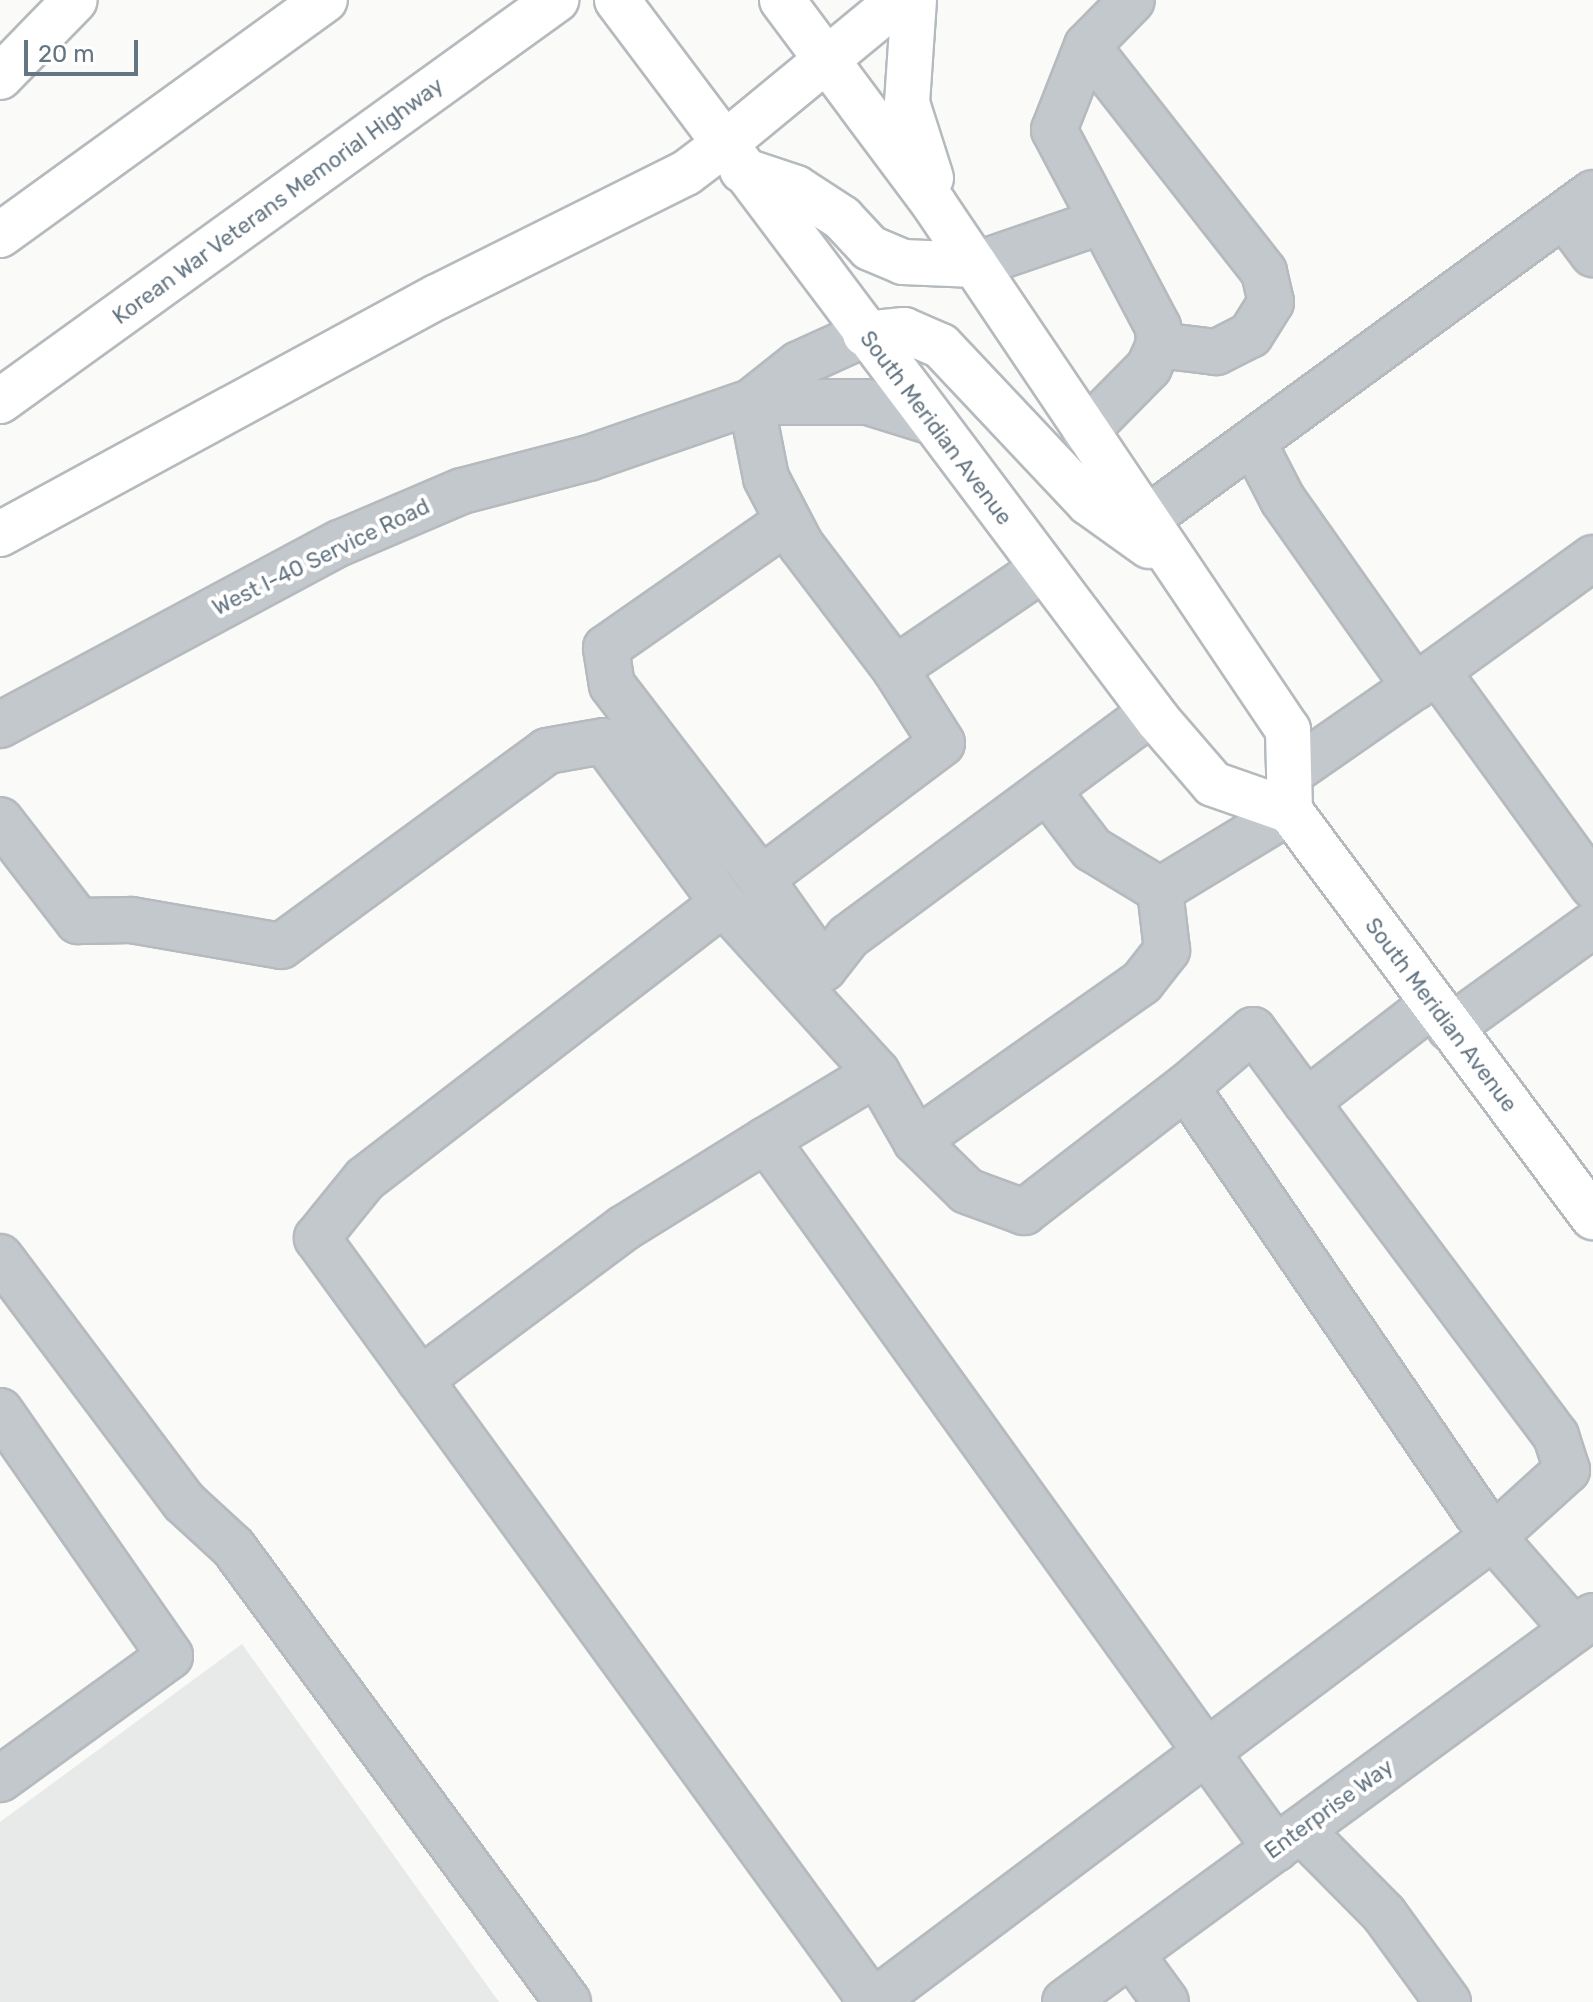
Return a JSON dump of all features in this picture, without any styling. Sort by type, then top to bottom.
[{"type":"main road","points":[[0,77],[75,0]]},
{"type":"main road","points":[[0,235],[325,0]]},
{"type":"main road","name":"Korean War Veterans Memorial Highway","points":[[0,401],[556,0]]},
{"type":"main road","name":"South Meridian Avenue","points":[[617,0],[929,421],[1152,712],[1213,784],[1289,793],[1442,1016],[1591,1209]]},
{"type":"main road","points":[[782,0],[934,204],[1171,562],[1288,730],[1289,793]]},
{"type":"main road","points":[[0,534],[437,297],[686,173],[732,158],[899,0]]},
{"type":"main road","points":[[914,0],[907,103],[930,166],[934,204]]},
{"type":"main road","points":[[732,158],[808,195],[870,248],[903,262],[975,265]]},
{"type":"main road","points":[[865,334],[904,330],[941,346],[1089,503],[1171,562]]},
{"type":"street","points":[[1085,432],[1149,367],[1159,345],[1154,317],[1097,223],[1054,130],[1087,46],[1132,0]]},
{"type":"street","points":[[1087,46],[1178,157],[1267,287],[1271,302],[1250,335],[1216,352],[1159,345]]},
{"type":"street","points":[[1144,521],[1578,204],[1593,254]]},
{"type":"street","points":[[975,265],[1097,223]]},
{"type":"street","name":"West I-40 Service Road","points":[[751,402],[799,364],[865,334]]},
{"type":"street","points":[[751,402],[766,478],[788,521],[895,669],[942,743],[761,879]]},
{"type":"street","name":"West I-40 Service Road","points":[[0,725],[394,517],[751,402],[868,402],[929,421]]},
{"type":"street","points":[[1253,442],[1283,500],[1593,886]]},
{"type":"street","points":[[723,903],[365,1179],[317,1238],[869,2001],[1493,1537],[1567,1470],[1556,1436],[1253,1030],[1186,1087],[1024,1212],[967,1191],[916,1141],[761,879],[612,685],[606,648],[788,521]]},
{"type":"street","points":[[1160,890],[1289,793],[1426,679],[1593,558]]},
{"type":"street","points":[[895,669],[1042,569]]},
{"type":"street","points":[[819,981],[848,937],[1152,712]]},
{"type":"street","points":[[2,828],[78,921],[131,920],[281,946],[547,751],[604,741],[723,903],[819,981]]},
{"type":"street","points":[[1047,790],[1092,849],[1160,890]]},
{"type":"street","points":[[916,1141],[1142,982],[1167,950],[1160,890]]},
{"type":"street","points":[[1306,1102],[1593,925]]},
{"type":"street","points":[[420,1380],[624,1228],[877,1073]]},
{"type":"street","points":[[1186,1087],[1493,1537],[1583,1623]]},
{"type":"street","points":[[766,1140],[1207,1751],[1288,1839],[1384,1914],[1448,2002]]},
{"type":"street","points":[[0,1257],[184,1502],[233,1547],[568,2002]]},
{"type":"street","points":[[0,1411],[170,1656],[0,1779]]},
{"type":"street","name":"Enterprise Way","points":[[1065,2002],[1583,1623]]},
{"type":"street","points":[[1131,1954],[1166,2002]]},
{"type":"shaded area","points":[[242,1644],[499,2002],[0,2002],[0,1822]]}]
